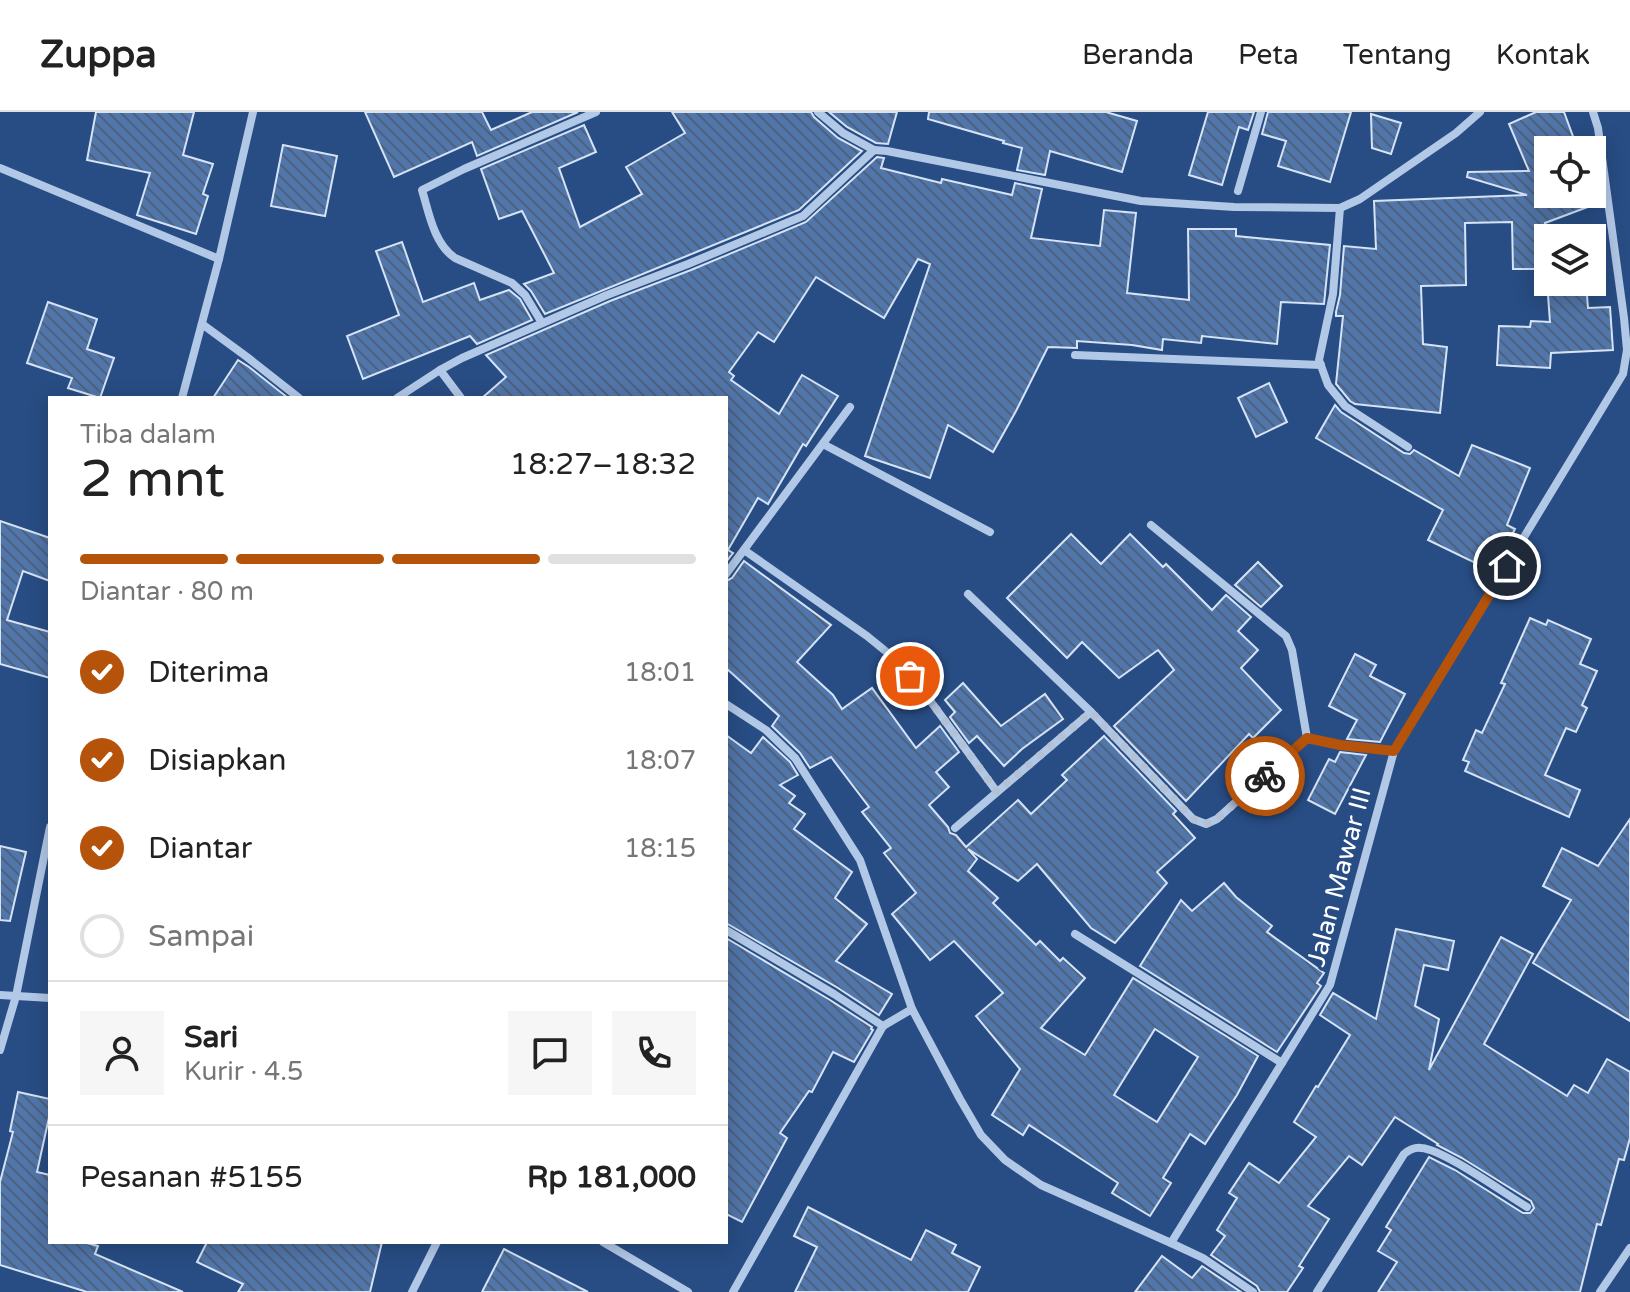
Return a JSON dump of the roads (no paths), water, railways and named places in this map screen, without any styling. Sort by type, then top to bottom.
[{"type":"street","points":[[183,396],[253,112]]},
{"type":"street","points":[[542,323],[525,295],[512,283],[447,253],[422,190],[596,112]]},
{"type":"street","points":[[818,112],[843,133],[874,150],[1141,201],[1234,207],[1340,208],[1360,199],[1480,112]]},
{"type":"street","points":[[1238,191],[1261,112]]},
{"type":"street","name":"Jalan Mawar III","points":[[1171,1243],[1330,985],[1394,751],[1623,374],[1627,350],[1624,318],[1598,128],[1593,112]]},
{"type":"street","points":[[400,396],[462,358],[607,295],[803,216],[874,150]]},
{"type":"street","points":[[0,168],[219,259]]},
{"type":"street","points":[[1340,208],[1333,294],[1319,360],[1328,385],[1345,406],[1408,447]]},
{"type":"street","points":[[202,324],[296,396]]},
{"type":"street","points":[[1075,355],[1321,365]]},
{"type":"street","points":[[440,370],[460,396]]},
{"type":"street","points":[[728,571],[850,407]]},
{"type":"street","points":[[823,444],[990,532]]},
{"type":"street","points":[[1151,525],[1286,636],[1292,650],[1307,738]]},
{"type":"street","points":[[744,550],[894,658],[926,695],[997,792]]},
{"type":"street","points":[[968,594],[1091,712],[1193,819],[1206,824],[1217,819],[1307,738]]},
{"type":"street","points":[[728,705],[766,730],[795,758],[860,860],[912,1009],[981,1135],[1005,1160],[1041,1185],[1203,1258],[1253,1292]]},
{"type":"street","points":[[955,828],[1091,712]]},
{"type":"street","points":[[1307,738],[1394,751]]},
{"type":"street","points":[[0,1050],[16,996],[48,837]]},
{"type":"street","points":[[728,931],[883,1026]]},
{"type":"street","points":[[1075,934],[1282,1063]]},
{"type":"street","points":[[0,995],[48,998]]},
{"type":"street","points":[[733,1292],[883,1026],[912,1009]]},
{"type":"street","points":[[1317,1292],[1404,1154],[1413,1149],[1441,1154],[1527,1207]]},
{"type":"street","points":[[412,1292],[436,1244]]},
{"type":"street","points":[[606,1244],[688,1292]]},
{"type":"street","points":[[1600,1292],[1630,1248]]}]
